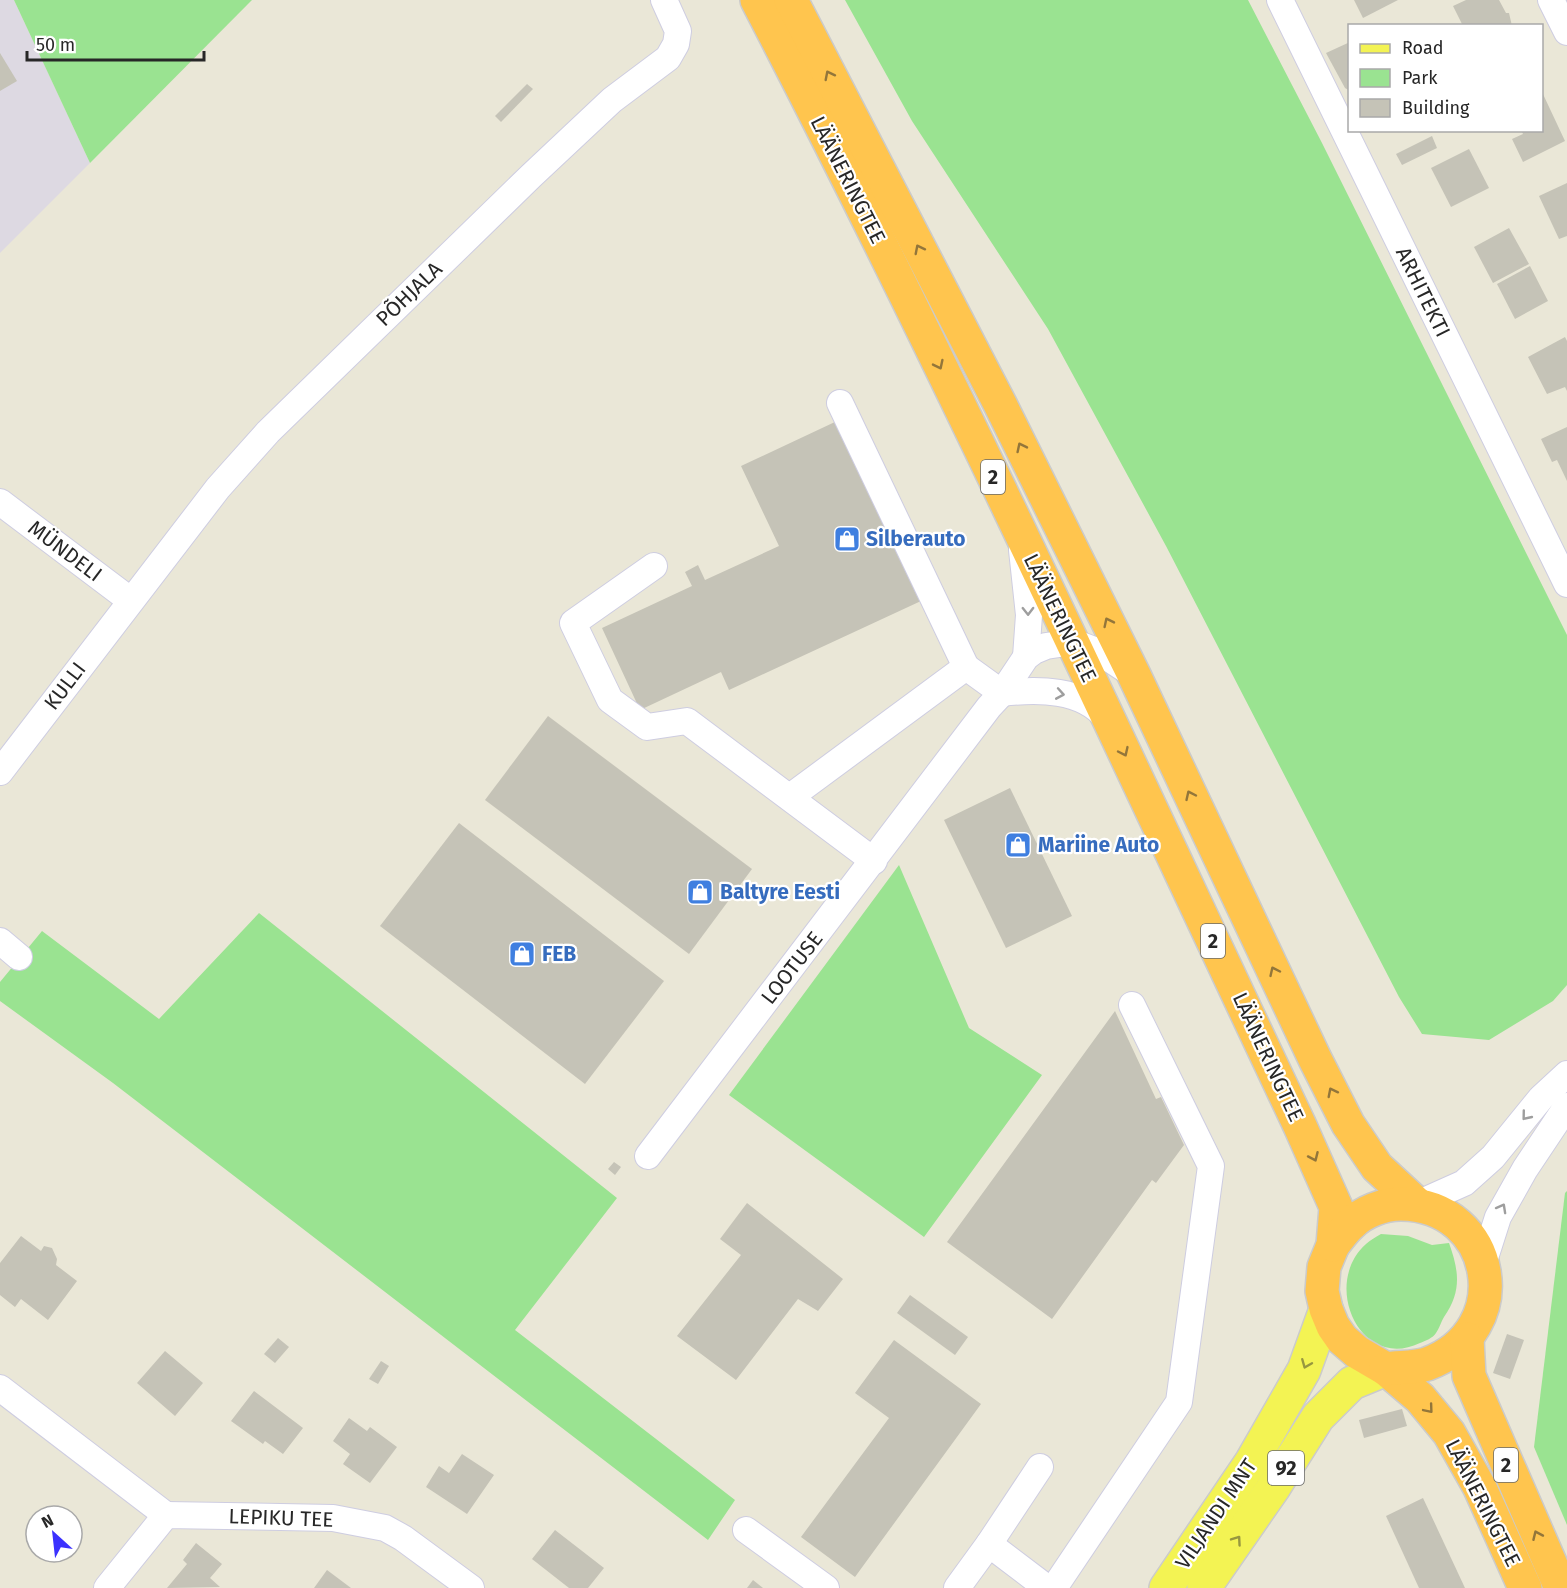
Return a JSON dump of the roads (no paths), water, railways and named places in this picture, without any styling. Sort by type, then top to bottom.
[{"type":"highway","name":"LÄÄNERINGTEE","points":[[757,0],[908,302],[1072,642],[1336,1207],[1333,1245],[1324,1267],[1322,1291],[1333,1326],[1342,1339],[1357,1352],[1386,1369],[1420,1398],[1449,1433],[1480,1488],[1524,1588]]},
{"type":"highway","name":"LÄÄNERINGTEE","points":[[791,0],[1000,404],[1134,675],[1315,1059],[1348,1124],[1377,1167],[1417,1204]]},
{"type":"highway","name":"LÄÄNERINGTEE","points":[[1333,1245],[1352,1223],[1372,1210],[1391,1204],[1417,1204],[1441,1212],[1458,1224],[1474,1242],[1483,1263],[1486,1288],[1484,1306],[1467,1339],[1446,1356],[1425,1365],[1386,1369]]},
{"type":"highway","name":"LÄÄNERINGTEE","points":[[1467,1339],[1469,1376],[1561,1588]]},
{"type":"main road","name":"VILJANDI MNT","points":[[1166,1588],[1258,1451],[1304,1370],[1326,1309]]},
{"type":"main road","name":"VILJANDI MNT","points":[[1204,1588],[1274,1487],[1318,1417],[1352,1383],[1386,1369]]},
{"type":"street","name":"PÕHJALA","points":[[130,600],[218,488],[268,432],[539,168],[612,100],[668,58],[676,44],[678,31],[664,0]]},
{"type":"street","name":"ARHITEKTI","points":[[1280,0],[1567,585]]},
{"type":"street","points":[[1551,0],[1567,32]]},
{"type":"street","points":[[840,403],[966,667],[1002,693],[1040,691],[1070,695],[1092,705],[1102,712],[1110,723]]},
{"type":"street","name":"MÜNDELI","points":[[0,502],[130,600]]},
{"type":"street","name":"LOOTUSE","points":[[648,1156],[989,707],[1002,693],[1026,657],[1029,615],[1019,532]]},
{"type":"street","points":[[654,566],[573,623],[610,700],[647,727],[687,721],[874,861]]},
{"type":"street","name":"KULLI","points":[[0,772],[130,600]]},
{"type":"street","points":[[1026,657],[1046,646],[1072,642],[1099,652],[1134,675]]},
{"type":"street","points":[[790,797],[966,667]]},
{"type":"street","points":[[1054,1588],[1179,1402],[1211,1166],[1132,1005]]},
{"type":"street","points":[[1417,1204],[1464,1184],[1493,1157],[1541,1098],[1567,1074]]},
{"type":"street","points":[[1483,1263],[1497,1217],[1525,1168],[1567,1106]]},
{"type":"street","points":[[0,1388],[166,1515],[107,1588]]},
{"type":"street","points":[[957,1588],[1040,1467]]},
{"type":"street","name":"LEPIKU TEE","points":[[166,1515],[333,1518],[385,1528],[403,1538],[471,1588]]},
{"type":"street","points":[[746,1530],[826,1588]]},
{"type":"street","points":[[989,1544],[1047,1588]]},
{"type":"place","name":"Silberauto","points":[[847,539]]},
{"type":"place","name":"Mariine Auto","points":[[1018,845]]},
{"type":"place","name":"Baltyre Eesti","points":[[700,892]]},
{"type":"place","name":"FEB","points":[[522,954]]}]
